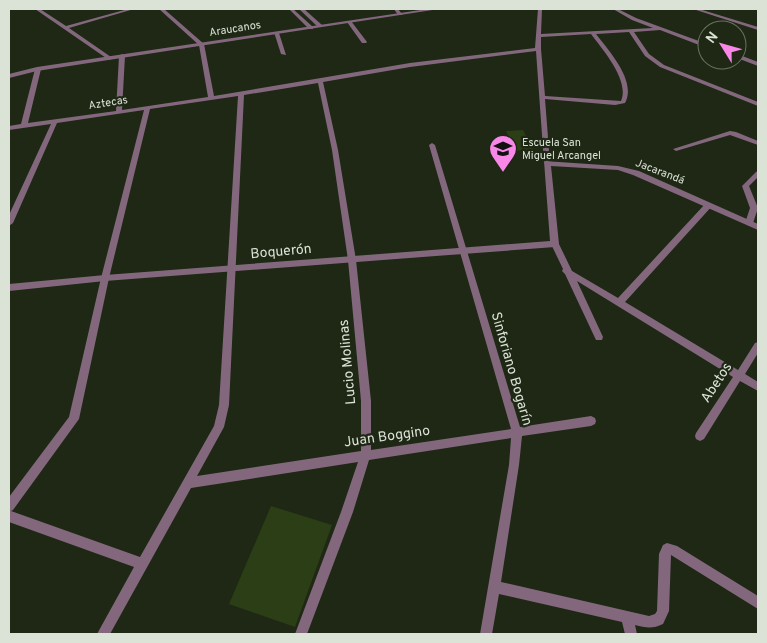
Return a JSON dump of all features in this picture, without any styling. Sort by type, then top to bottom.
[{"type":"street","points":[[37,9],[109,58]]},
{"type":"street","points":[[65,28],[132,9]]},
{"type":"street","points":[[162,9],[201,44],[210,98]]},
{"type":"street","points":[[291,9],[311,28]]},
{"type":"street","points":[[301,9],[320,26]]},
{"type":"street","name":"Araucanos","points":[[9,76],[38,69],[349,22],[398,12],[436,9]]},
{"type":"street","points":[[540,9],[538,49],[541,97],[555,244],[566,271],[599,337]]},
{"type":"street","points":[[615,9],[660,29],[697,42]]},
{"type":"street","points":[[695,9],[705,10],[758,29]]},
{"type":"street","points":[[349,22],[364,42]]},
{"type":"street","points":[[538,36],[660,29]]},
{"type":"street","points":[[631,30],[647,55],[662,66],[758,104]]},
{"type":"street","points":[[276,33],[284,54]]},
{"type":"street","points":[[541,97],[615,103],[623,102],[626,99],[628,89],[620,73],[593,33]]},
{"type":"street","name":"Aztecas","points":[[9,128],[241,94],[410,65],[538,49]]},
{"type":"street","points":[[119,112],[122,56]]},
{"type":"street","name":"Araucanos","points":[[9,72],[32,68],[38,69]]},
{"type":"street","points":[[24,126],[38,69]]},
{"type":"street","name":"Lucio Molinas","points":[[301,634],[347,512],[366,454],[364,378],[352,260],[335,150],[320,80]]},
{"type":"street","points":[[103,634],[218,427],[224,404],[241,94]]},
{"type":"street","points":[[9,506],[74,419],[105,278],[148,107]]},
{"type":"street","points":[[9,223],[54,121]]},
{"type":"street","points":[[676,149],[734,133],[758,143]]},
{"type":"street","name":"Sinforiano Bogarín","points":[[432,146],[516,433],[514,465],[486,634]]},
{"type":"street","name":"Jacarandá","points":[[547,163],[618,168],[636,173],[758,227]]},
{"type":"street","points":[[749,223],[754,208],[745,186],[758,173]]},
{"type":"street","points":[[9,203],[18,202]]},
{"type":"street","points":[[619,303],[709,204]]},
{"type":"street","name":"Boquerón","points":[[9,288],[105,278],[232,270],[555,244]]},
{"type":"street","points":[[566,271],[758,387]]},
{"type":"street","name":"Abetos","points":[[700,436],[758,346]]},
{"type":"street","name":"Juan Boggino","points":[[187,483],[591,420]]},
{"type":"street","points":[[9,516],[141,563]]},
{"type":"street","points":[[494,586],[649,622],[659,620],[663,611],[665,554],[667,549],[672,550],[758,603]]},
{"type":"street","points":[[627,617],[631,634]]},
{"type":"green space","points":[[523,130],[533,149],[516,151],[506,131]]},
{"type":"green space","points":[[271,506],[332,525],[295,627],[229,604]]},
{"type":"place","name":"Escuela San Miguel Arcangel","points":[[503,173]]}]
